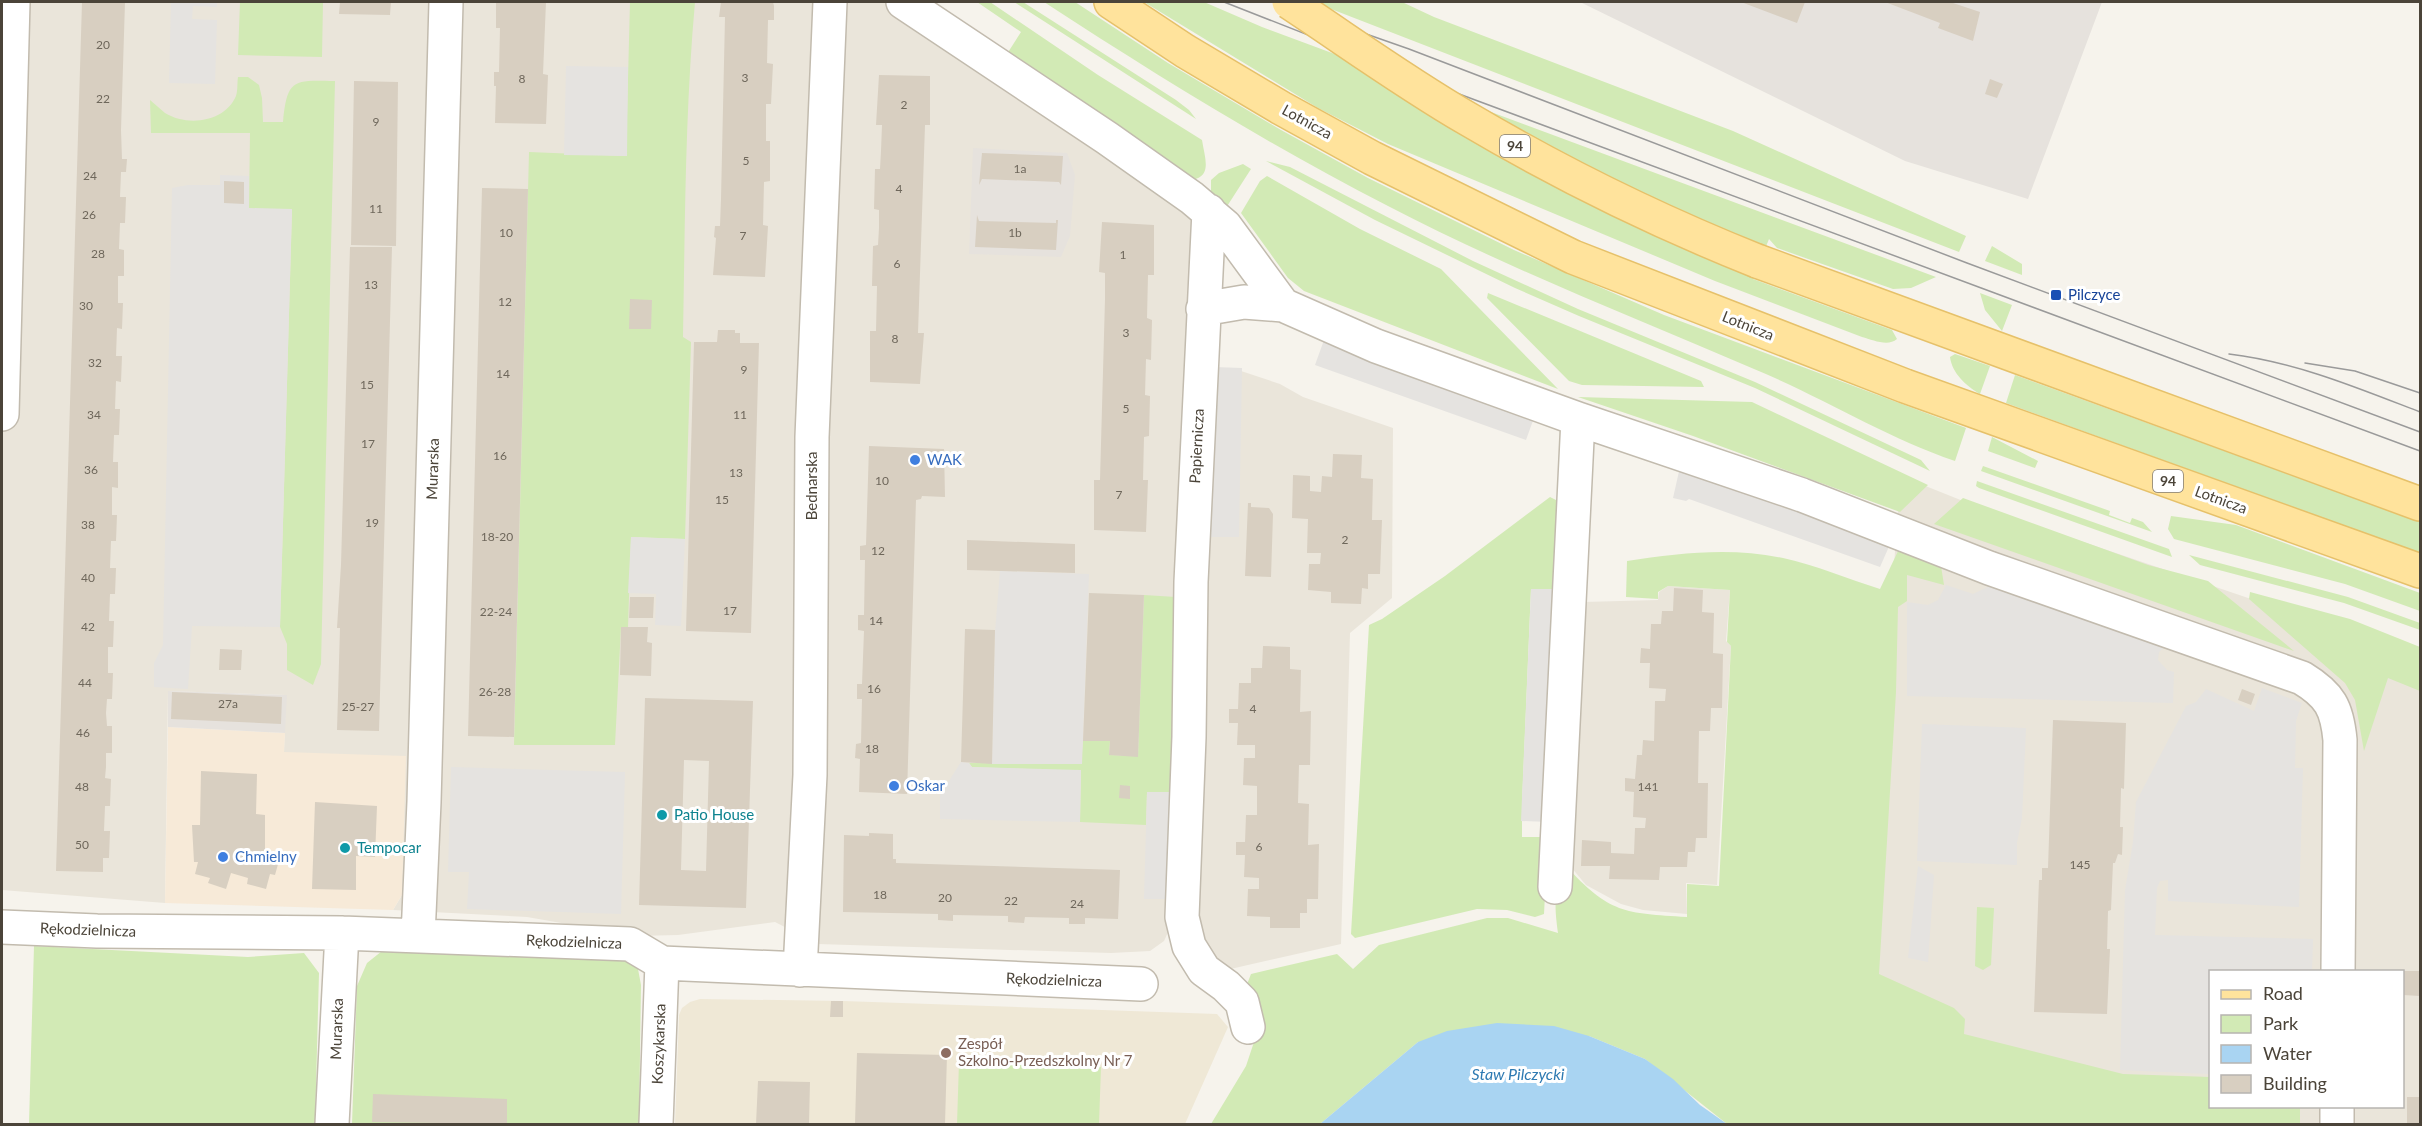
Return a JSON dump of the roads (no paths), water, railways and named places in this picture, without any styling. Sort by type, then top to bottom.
[{"type":"main road","name":"Lotnicza","points":[[1111,2],[1185,51],[1281,108],[1372,158],[1573,257],[1905,386],[2421,571]]},
{"type":"main road","name":"94","points":[[1289,2],[1466,118],[1533,156],[1689,234],[2421,504]]},
{"type":"street","points":[[2,414],[13,2]]},
{"type":"street","name":"Murarska","points":[[418,936],[446,2]]},
{"type":"street","name":"Bednarska","points":[[800,970],[810,775],[812,437],[830,2]]},
{"type":"street","points":[[903,2],[1107,138],[1209,211],[1225,226],[1283,305]]},
{"type":"street","name":"Papiernicza","points":[[1209,211],[1191,582],[1189,737],[1182,917],[1189,946],[1204,970],[1226,986],[1242,1002],[1248,1027]]},
{"type":"street","points":[[1203,309],[1244,302],[1283,305],[1376,346],[1578,420],[1802,495],[1989,568],[2272,667],[2302,678],[2320,688],[2330,700],[2338,721],[2340,740],[2338,970]]},
{"type":"street","points":[[1555,887],[1578,420]]},
{"type":"street","name":"Rękodzielnicza","points":[[2,927],[97,931],[342,933],[630,944],[662,963],[1141,984]]},
{"type":"street","name":"Murarska","points":[[332,1125],[342,933]]},
{"type":"street","name":"Koszykarska","points":[[656,1125],[662,963]]},
{"type":"street","points":[[2337,1108],[2337,1125]]},
{"type":"water","name":"Staw Pilczycki","points":[[1497,1023],[1554,1026],[1589,1036],[1645,1059],[1673,1079],[1700,1105],[1727,1124],[1320,1124],[1418,1042],[1447,1031]]},
{"type":"tram line","points":[[1224,2],[1443,88],[2420,451]]},
{"type":"tram line","points":[[1284,2],[1967,263],[2420,432]]},
{"type":"tram line","points":[[2229,354],[2303,370],[2420,412]]},
{"type":"tram line","points":[[2305,363],[2355,371],[2420,393]]},
{"type":"place","name":"Pilczyce","points":[[2056,295]]},
{"type":"place","name":"WAK","points":[[915,460]]},
{"type":"place","name":"Oskar","points":[[894,786]]},
{"type":"place","name":"Patio House","points":[[662,815]]},
{"type":"place","name":"Tempocar","points":[[345,848]]},
{"type":"place","name":"Chmielny","points":[[223,857]]},
{"type":"place","name":"Zespół Szkolno-Przedszkolny Nr 7","points":[[946,1053]]}]
